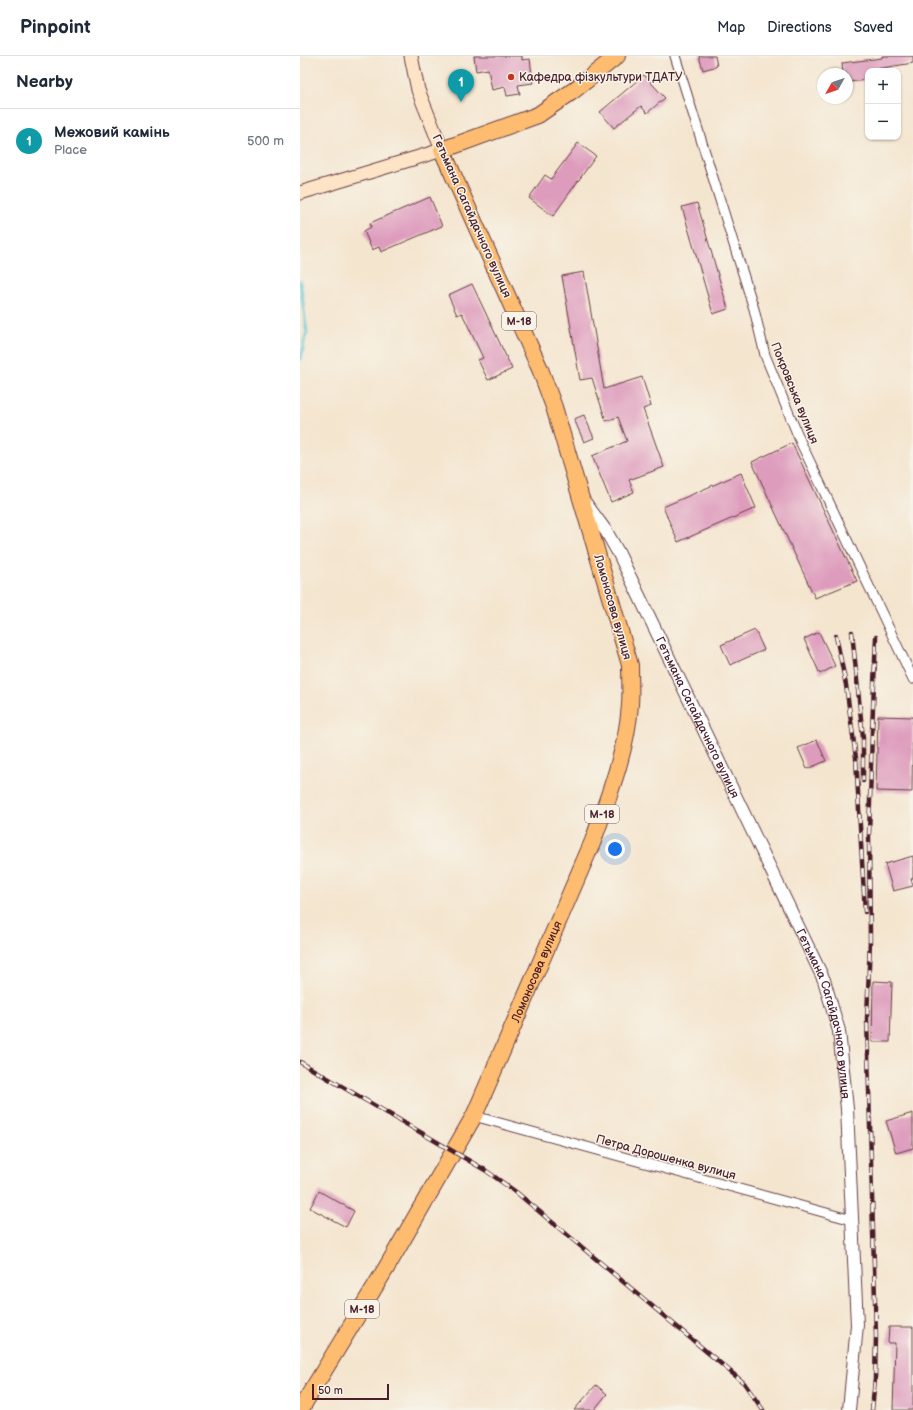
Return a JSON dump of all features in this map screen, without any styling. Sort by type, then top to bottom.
[{"type":"highway","points":[[442,150],[538,115],[573,91],[617,56]]},
{"type":"highway","name":"Гетьмана Сагайдачного вулиця","points":[[442,150],[540,369],[554,408],[581,497]]},
{"type":"highway","name":"Ломоносова вулиця","points":[[300,1410],[388,1265],[474,1116],[593,841],[609,796],[624,740],[630,705],[630,665],[581,497]]},
{"type":"main road","name":"Гетьмана Сагайдачного вулиця","points":[[411,56],[418,90],[442,150]]},
{"type":"main road","points":[[300,193],[442,150]]},
{"type":"street","name":"Покровська вулиця","points":[[675,56],[754,309],[765,355],[801,443],[913,679]]},
{"type":"street","name":"Гетьмана Сагайдачного вулиця","points":[[581,497],[606,531],[619,554],[824,980],[839,1031],[847,1109],[856,1325],[849,1410]]},
{"type":"street","name":"Петра Дорошенка вулиця","points":[[474,1116],[852,1220]]},
{"type":"building","name":"Кафедра фізкультури ТДАТУ","points":[[474,56],[522,56],[522,60],[530,59],[533,83],[518,85],[520,94],[507,96],[505,87],[492,90],[488,69],[476,71]]},
{"type":"building","points":[[699,56],[715,56],[717,66],[703,70]]},
{"type":"building","points":[[882,56],[913,56],[913,63],[882,68],[865,68],[865,80],[853,81],[853,68],[842,68],[842,63],[882,58]]},
{"type":"building","points":[[644,75],[665,98],[647,113],[641,106],[614,128],[600,112]]},
{"type":"building","points":[[578,143],[596,156],[553,216],[529,198],[545,175],[551,179]]},
{"type":"building","points":[[430,197],[442,226],[381,252],[379,247],[372,250],[364,231],[371,227],[370,223]]},
{"type":"building","points":[[697,203],[728,309],[713,314],[682,207]]},
{"type":"building","points":[[584,272],[604,389],[642,377],[651,406],[643,409],[664,467],[629,480],[634,492],[611,502],[592,456],[627,441],[618,417],[606,421],[592,378],[580,380],[562,276]]},
{"type":"building","points":[[472,284],[512,369],[488,380],[478,360],[483,358],[462,313],[457,315],[448,295]]},
{"type":"building","points":[[584,415],[594,438],[584,442],[574,419]]},
{"type":"building","points":[[792,443],[857,581],[815,598],[752,462]]},
{"type":"building","points":[[741,473],[756,508],[678,542],[663,507]]},
{"type":"building","points":[[755,630],[764,650],[730,665],[721,645]]},
{"type":"building","points":[[819,632],[835,666],[820,674],[804,639]]},
{"type":"building","points":[[878,716],[913,717],[912,792],[876,791]]},
{"type":"building","points":[[817,740],[826,761],[807,769],[798,748]]},
{"type":"building","points":[[913,856],[913,878],[911,879],[913,886],[893,891],[885,864]]},
{"type":"building","points":[[873,981],[892,982],[890,1042],[872,1042]]},
{"type":"building","points":[[913,1113],[913,1148],[896,1153],[886,1121]]},
{"type":"building","points":[[319,1191],[354,1211],[346,1227],[310,1208]]},
{"type":"building","points":[[889,1327],[913,1327],[913,1410],[893,1410],[895,1343],[888,1343]]},
{"type":"building","points":[[596,1385],[607,1394],[594,1410],[574,1410]]},
{"type":"waterway","points":[[300,281],[307,333],[300,359]]},
{"type":"railway","points":[[852,632],[863,738],[863,781]]},
{"type":"railway","points":[[836,636],[846,685],[856,758],[865,912]]},
{"type":"railway","points":[[872,1410],[875,1379],[876,1336],[867,1019],[870,940],[869,836],[876,637]]},
{"type":"railway","points":[[300,1062],[485,1170],[516,1192],[744,1383],[763,1410]]},
{"type":"place","name":"Кафедра фізкультури ТДАТУ","points":[[511,77]]},
{"type":"place","name":"Межовий камінь","points":[[461,102]]}]
